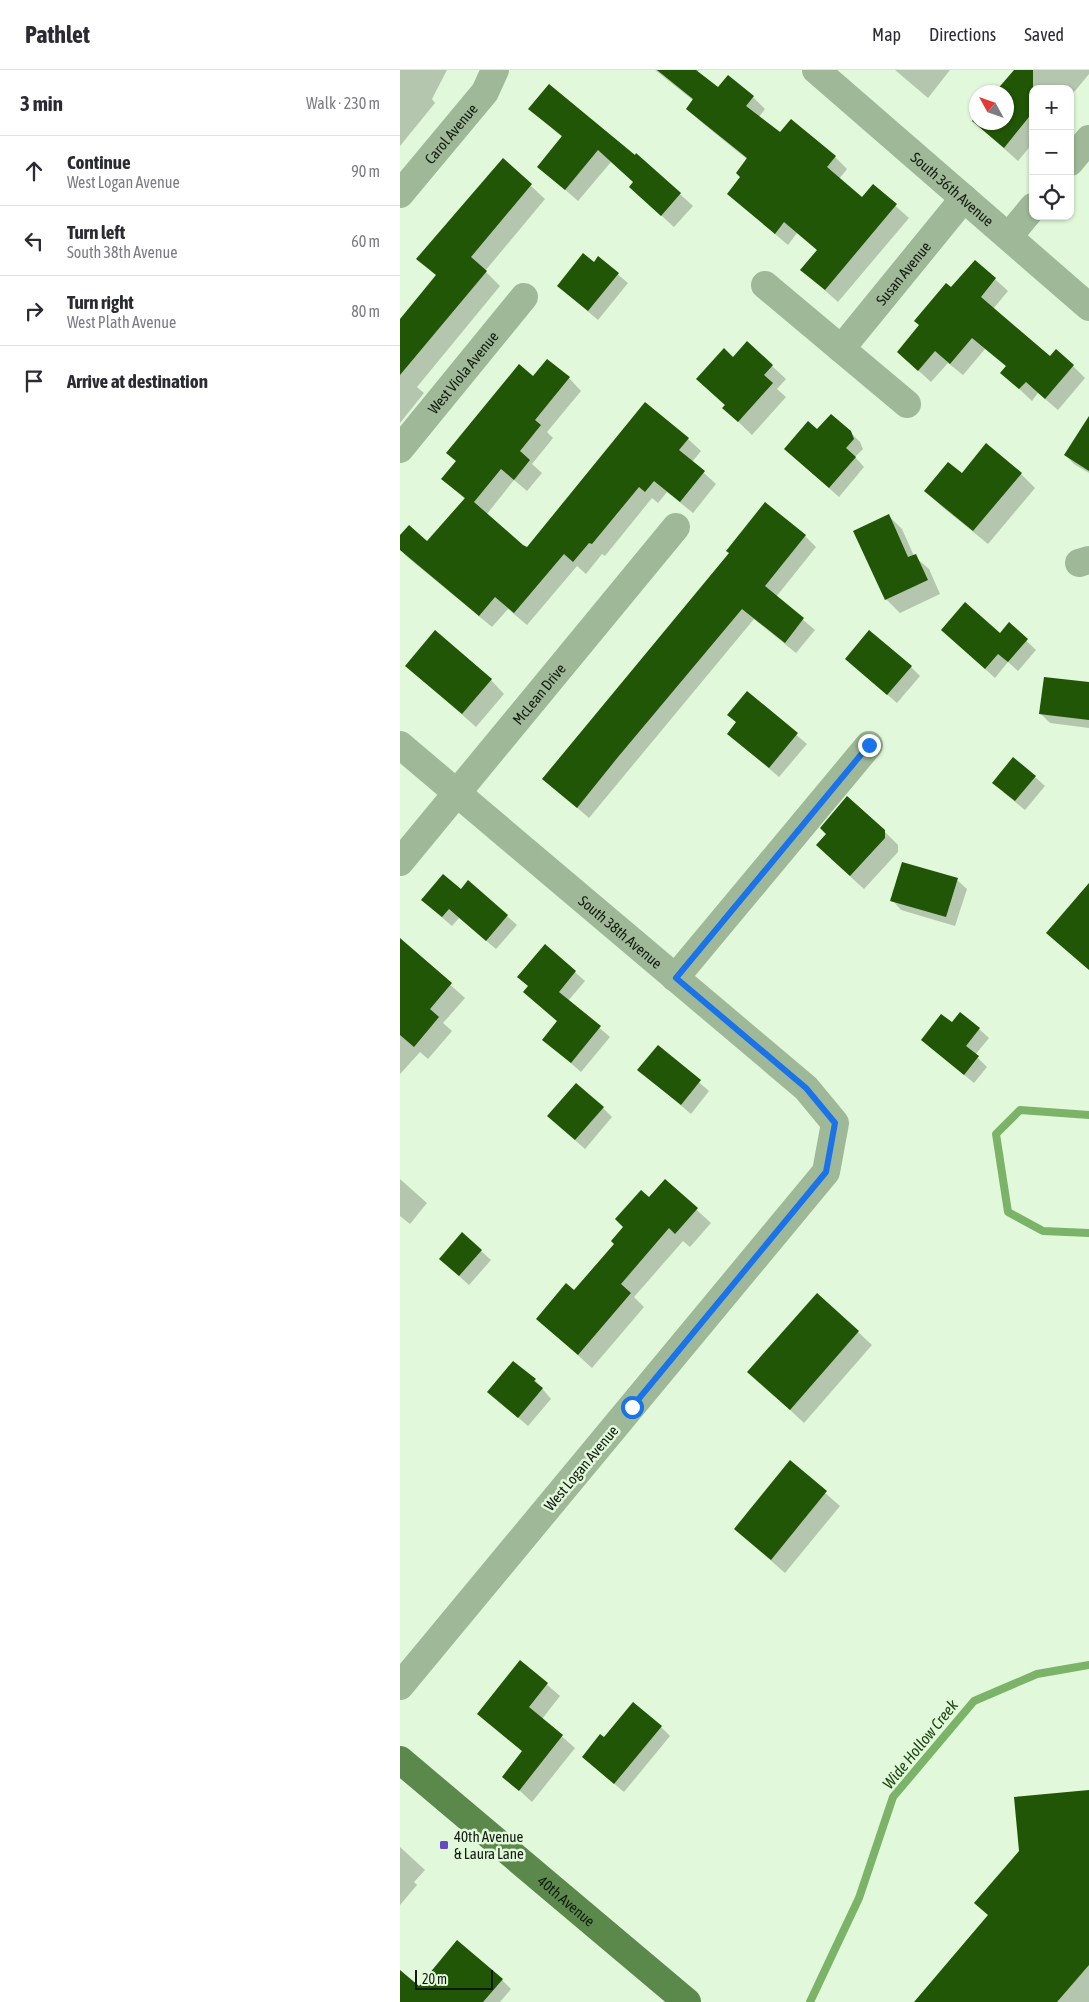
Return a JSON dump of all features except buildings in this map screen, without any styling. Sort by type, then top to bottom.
[{"type":"main road","name":"40th Avenue","points":[[400,1760],[687,2002]]},
{"type":"street","name":"Carol Avenue","points":[[400,194],[485,92],[496,70]]},
{"type":"street","name":"South 36th Avenue","points":[[816,70],[1089,306]]},
{"type":"street","points":[[1074,157],[1089,139]]},
{"type":"street","name":"Susan Avenue","points":[[841,349],[964,198]]},
{"type":"street","points":[[1009,236],[1029,212]]},
{"type":"street","points":[[765,285],[906,404]]},
{"type":"street","name":"West Viola Avenue","points":[[400,449],[524,297]]},
{"type":"street","name":"McLean Drive","points":[[400,862],[676,527]]},
{"type":"street","name":"South 38th Avenue","points":[[400,745],[806,1088],[835,1123]]},
{"type":"street","points":[[676,978],[869,745]]},
{"type":"street","name":"West Logan Avenue","points":[[400,1686],[826,1172],[835,1123]]},
{"type":"waterway","name":"Wide Hollow Creek","points":[[1089,1115],[1020,1110],[996,1134],[1008,1212],[1043,1231],[1089,1233]]},
{"type":"waterway","name":"Wide Hollow Creek","points":[[810,2002],[859,1898],[893,1797],[974,1701],[1037,1674],[1089,1665]]},
{"type":"place","name":"40th Avenue & Laura Lane","points":[[444,1845]]},
{"type":"route","points":[[632,1407],[826,1172],[835,1123],[806,1088],[676,978],[869,745]]}]
